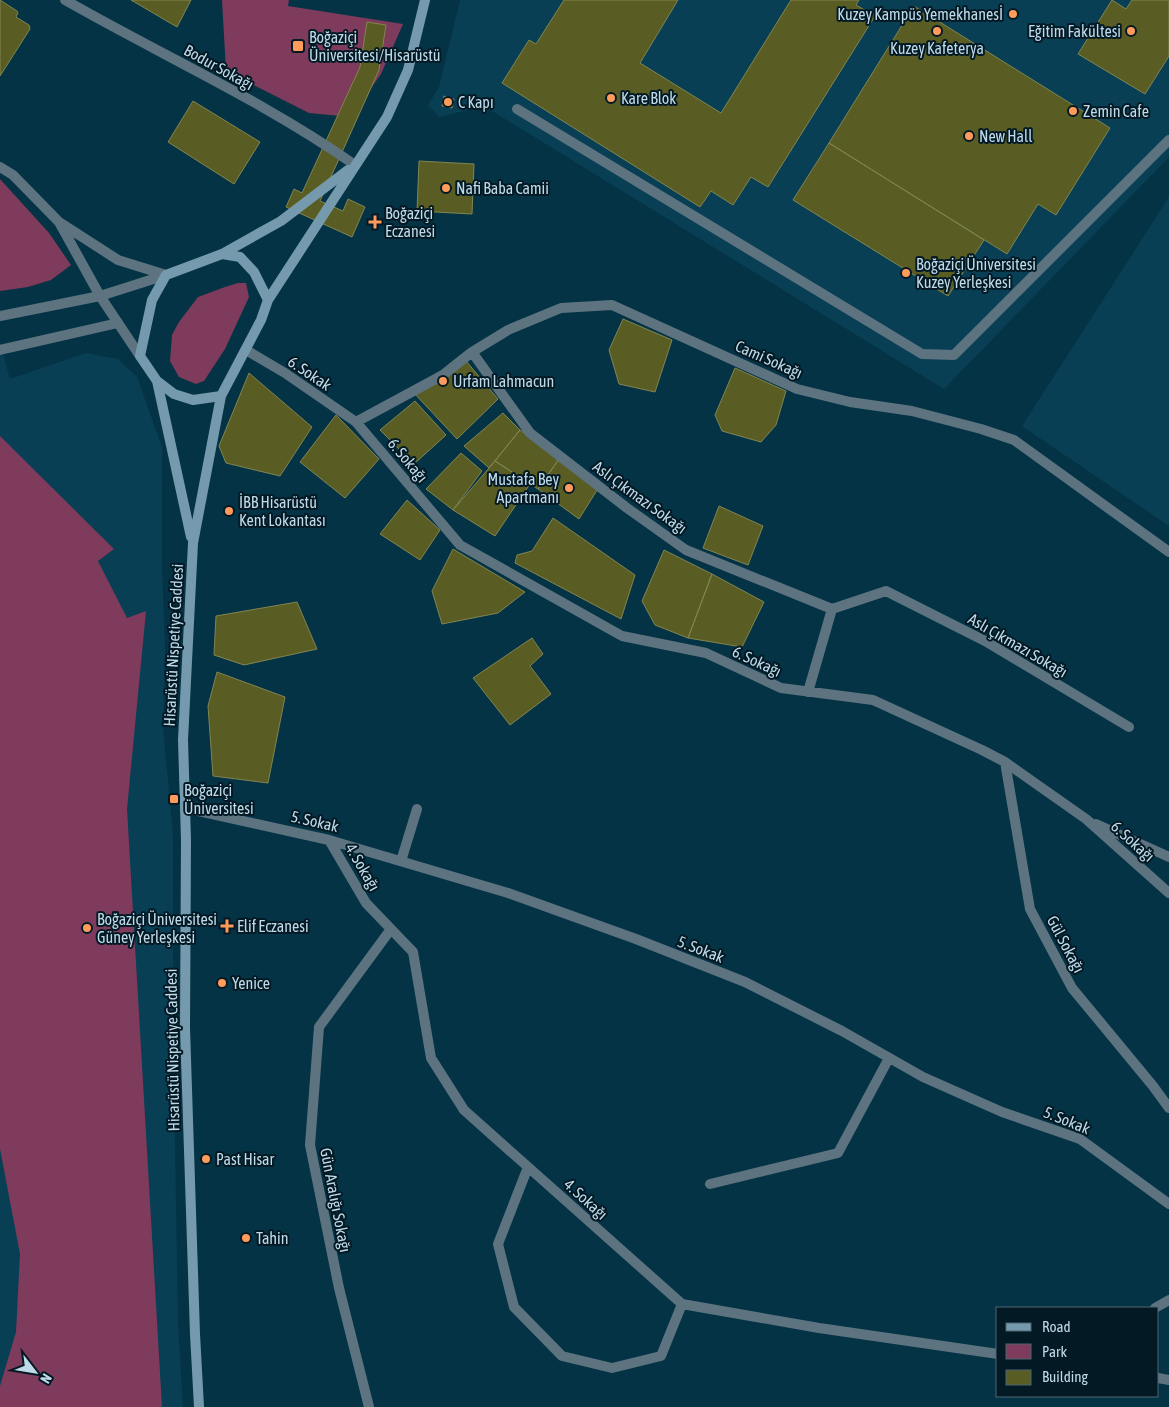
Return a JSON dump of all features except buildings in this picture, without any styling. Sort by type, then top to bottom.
[{"type":"main road","name":"Hisarüstü Nispetiye Caddesi","points":[[199,1407],[194,1334],[185,1028],[185,808],[183,740],[192,543],[221,396],[246,350],[268,300],[386,118],[408,70],[425,0]]},
{"type":"main road","name":"Hisarüstü Nispetiye Caddesi","points":[[166,275],[222,254],[281,221],[355,165]]},
{"type":"main road","points":[[222,254],[240,257],[254,272],[268,300]]},
{"type":"main road","points":[[140,356],[152,300],[166,275]]},
{"type":"main road","name":"Hisarüstü Nispetiye Caddesi","points":[[140,356],[157,381],[192,543]]},
{"type":"main road","points":[[157,381],[174,394],[193,400],[221,396]]},
{"type":"street","name":"Bodur Sokağı","points":[[65,0],[212,79],[312,136],[355,165]]},
{"type":"street","points":[[517,109],[922,354],[954,355],[1169,140]]},
{"type":"street","points":[[0,167],[13,175],[60,222],[118,260],[166,275]]},
{"type":"street","points":[[60,222],[100,296],[140,356]]},
{"type":"street","points":[[0,316],[100,296],[166,275]]},
{"type":"street","name":"Cami Sokağı","points":[[356,422],[443,375],[472,352],[508,330],[561,308],[612,305],[797,389],[850,402],[912,411],[981,429],[1014,440],[1169,552]]},
{"type":"street","points":[[0,350],[118,323]]},
{"type":"street","name":"6. Sokak","points":[[246,350],[285,373],[356,422]]},
{"type":"street","name":"Aslı Çıkmazı Sokağı","points":[[472,352],[530,433],[627,508],[686,550],[832,609],[886,592],[986,641],[1129,727]]},
{"type":"street","name":"6. Sokağı","points":[[356,422],[460,545],[622,636],[706,653],[781,688],[874,700],[982,750],[1005,762],[1086,819],[1169,893]]},
{"type":"street","points":[[808,692],[832,609]]},
{"type":"street","name":"Gül Sokağı","points":[[1005,762],[1030,908],[1072,988],[1169,1108]]},
{"type":"street","name":"5. Sokak","points":[[185,808],[329,840],[508,894],[636,939],[745,982],[842,1030],[923,1077],[1002,1112],[1080,1138],[1169,1204]]},
{"type":"street","points":[[401,861],[417,809]]},
{"type":"street","points":[[1086,819],[1169,857]]},
{"type":"street","name":"4. Sokağı","points":[[329,840],[366,903],[413,952],[431,1058],[464,1110],[682,1304]]},
{"type":"street","name":"Gün Aralığı Sokağı","points":[[369,1407],[338,1288],[310,1145],[319,1027],[391,929]]},
{"type":"street","points":[[710,1184],[838,1154],[889,1058]]},
{"type":"street","points":[[528,1167],[498,1244],[514,1307],[562,1356],[612,1368],[661,1356],[682,1304],[819,1328],[996,1354]]},
{"type":"street","points":[[1157,1307],[1169,1300]]},
{"type":"street","points":[[984,1351],[996,1348]]},
{"type":"shaded area","name":"Boğaziçi Üniversitesi Kuzey Yerleşkesi","points":[[460,0],[1169,0],[1169,157],[944,389],[484,106],[439,117],[428,105],[439,87]]},
{"type":"shaded area","points":[[1169,197],[1169,526],[1022,426]]},
{"type":"shaded area","name":"Boğaziçi Üniversitesi Güney Yerleşkesi","points":[[0,343],[10,379],[86,353],[118,359],[137,377],[162,447],[162,571],[165,642],[163,727],[173,835],[173,1020],[178,1325],[183,1407],[0,1407]]},
{"type":"green space","points":[[222,0],[289,0],[288,6],[403,24],[381,74],[351,117],[309,113],[226,71]]},
{"type":"green space","points":[[0,179],[49,233],[71,265],[51,280],[28,287],[0,291]]},
{"type":"green space","points":[[238,283],[246,283],[249,297],[225,349],[204,381],[196,384],[179,377],[170,361],[172,335],[179,322],[198,297]]},
{"type":"green space","name":"Boğaziçi Üniversitesi Güney Yerleşkesi","points":[[0,436],[114,549],[98,561],[127,618],[146,611],[127,809],[162,1407],[0,1407],[0,1386],[16,1332],[20,1254],[0,1149]]},
{"type":"place","name":"Kuzey Kampüs Yemekhanesİ","points":[[1013,14]]},
{"type":"place","name":"Kuzey Kafeterya","points":[[937,31]]},
{"type":"place","name":"Eğitim Fakültesi","points":[[1131,31]]},
{"type":"place","name":"Boğaziçi Üniversitesi/Hisarüstü","points":[[298,46]]},
{"type":"place","name":"Kare Blok","points":[[611,98]]},
{"type":"place","name":"C Kapı","points":[[448,102]]},
{"type":"place","name":"Zemin Cafe","points":[[1073,111]]},
{"type":"place","name":"New Hall","points":[[969,136]]},
{"type":"place","name":"Nafi Baba Camii","points":[[446,188]]},
{"type":"place","name":"Boğaziçi Eczanesi","points":[[375,222]]},
{"type":"place","name":"Boğaziçi Üniversitesi Kuzey Yerleşkesi","points":[[906,273]]},
{"type":"place","name":"Urfam Lahmacun","points":[[443,381]]},
{"type":"place","name":"Mustafa Bey Apartmanı","points":[[569,488]]},
{"type":"place","name":"İBB Hisarüstü Kent Lokantası","points":[[229,511]]},
{"type":"place","name":"Boğaziçi Üniversitesi","points":[[174,799]]},
{"type":"place","name":"Elif Eczanesi","points":[[227,926]]},
{"type":"place","name":"Boğaziçi Üniversitesi Güney Yerleşkesi","points":[[87,928]]},
{"type":"place","name":"Yenice","points":[[222,983]]},
{"type":"place","name":"Past Hisar","points":[[206,1159]]},
{"type":"place","name":"Tahin","points":[[246,1238]]}]
